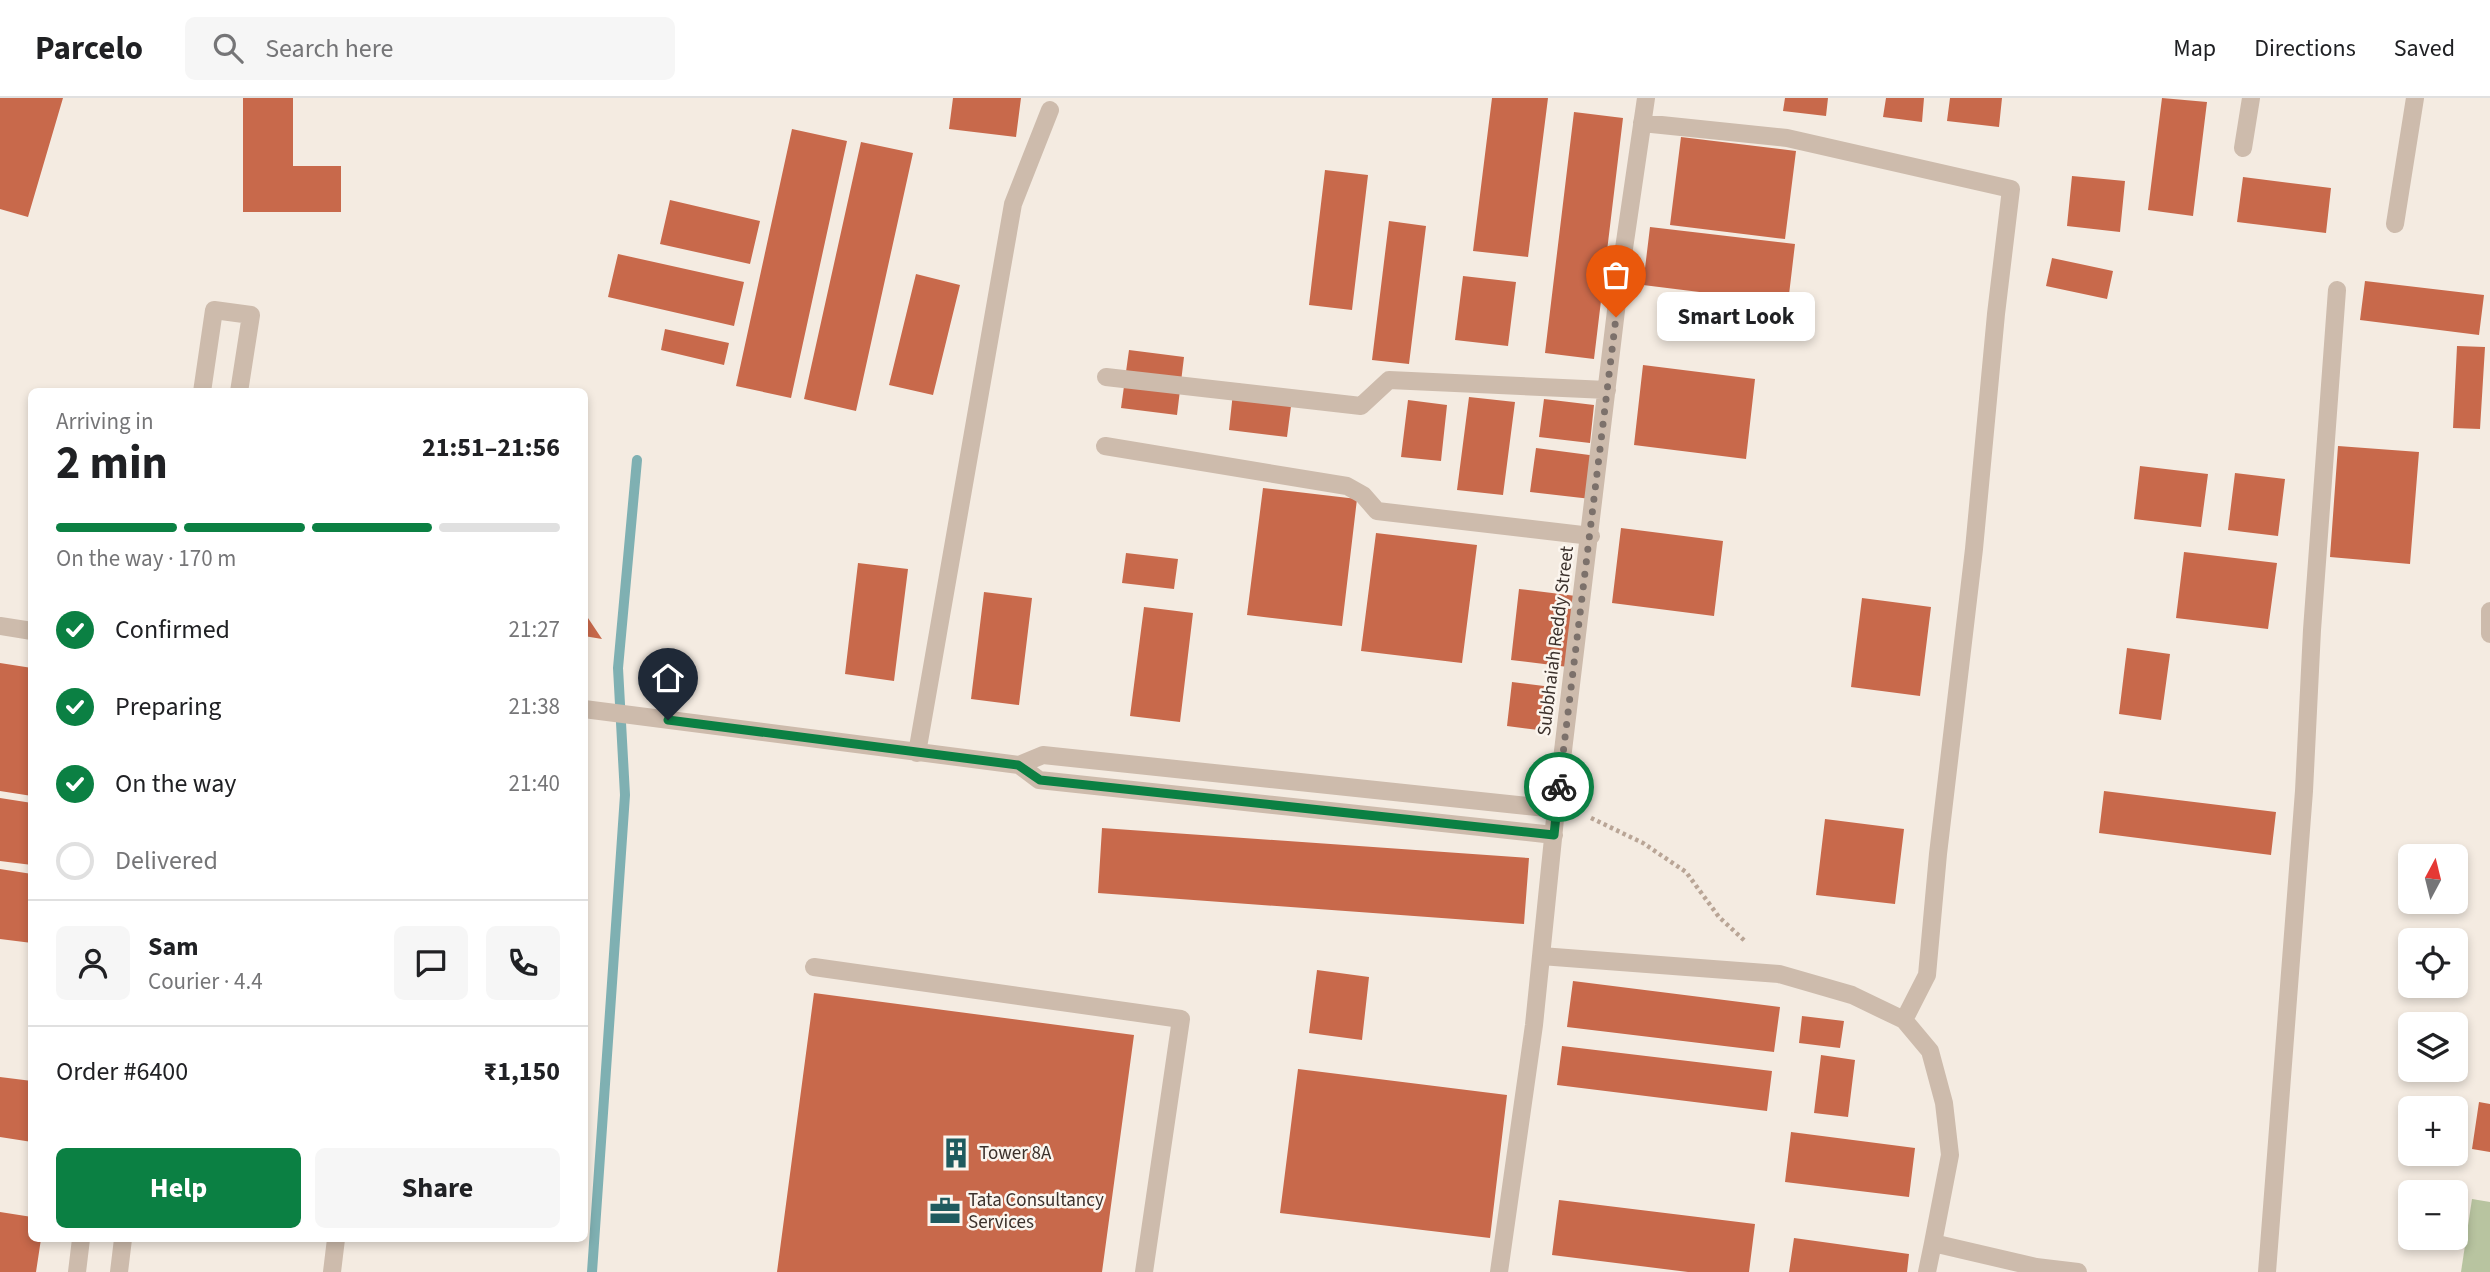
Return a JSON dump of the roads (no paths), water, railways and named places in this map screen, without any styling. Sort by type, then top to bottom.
[{"type":"street","name":"Subbhaiah Reddy Street","points":[[1499,1272],[1534,1024],[1556,809],[1646,98]]},
{"type":"street","points":[[2243,148],[2250,98]]},
{"type":"street","points":[[2395,224],[2415,98]]},
{"type":"street","points":[[917,753],[1013,204],[1050,110]]},
{"type":"street","points":[[1642,123],[1787,138],[2011,189],[1927,975],[1904,1020]]},
{"type":"street","points":[[2267,1272],[2304,791],[2312,630],[2337,290]]},
{"type":"street","points":[[203,388],[214,310],[251,315],[240,388]]},
{"type":"street","points":[[1106,377],[1361,406],[1389,380],[1607,390]]},
{"type":"street","points":[[1105,446],[1347,486],[1363,495],[1377,510],[1591,536]]},
{"type":"street","points":[[2490,611],[2490,634]]},
{"type":"street","points":[[0,626],[28,630]]},
{"type":"street","points":[[588,710],[1018,765],[1040,780],[1554,835]]},
{"type":"street","points":[[1018,765],[1042,755],[1556,809]]},
{"type":"street","points":[[1541,957],[1779,974],[1852,995],[1904,1020],[1930,1051],[1944,1103],[1950,1155],[1927,1272]]},
{"type":"street","points":[[814,967],[1181,1019],[1144,1272]]},
{"type":"street","points":[[77,1272],[81,1242]]},
{"type":"street","points":[[119,1272],[123,1242]]},
{"type":"street","points":[[332,1272],[336,1242]]},
{"type":"street","points":[[1933,1243],[2036,1266],[2078,1272]]},
{"type":"waterway","points":[[592,1272],[625,795],[618,668],[637,460]]},
{"type":"place","name":"Smart Look","points":[[1616,317]]},
{"type":"place","name":"Tower 8A","points":[[956,1153]]},
{"type":"place","name":"Tata Consultancy Services","points":[[945,1211]]}]
